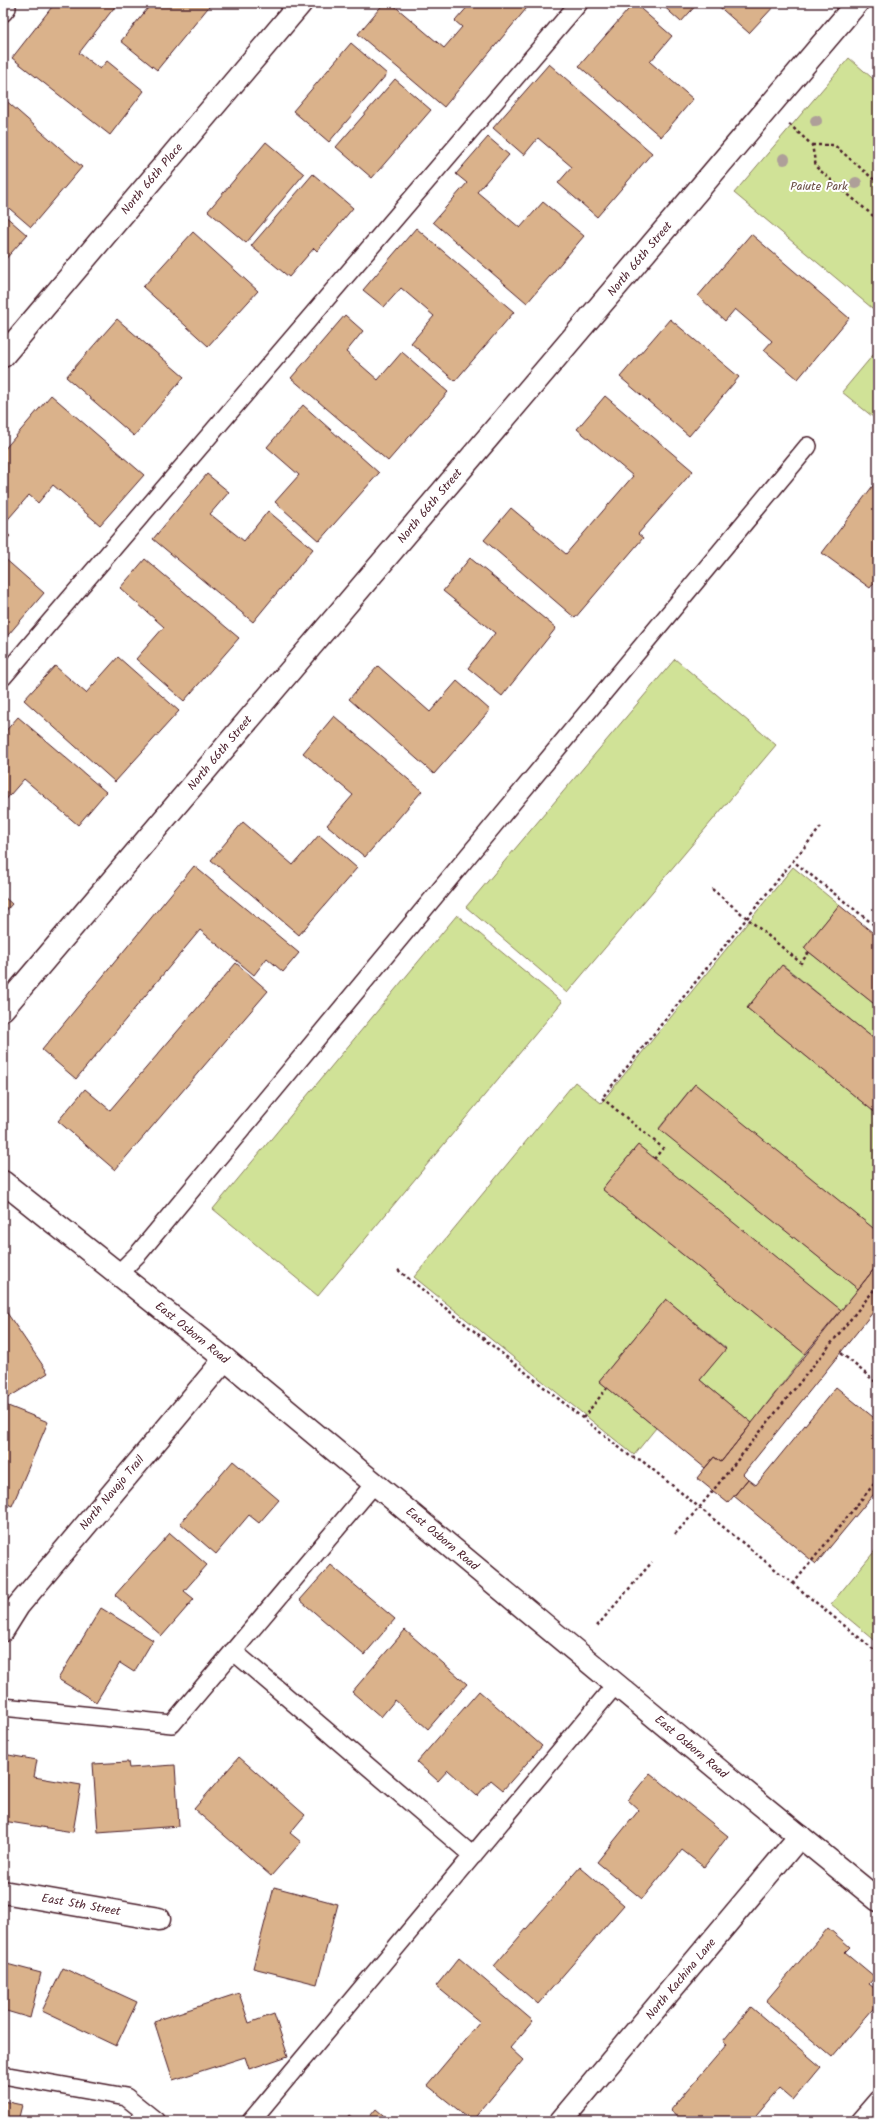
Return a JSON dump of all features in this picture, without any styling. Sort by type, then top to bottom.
[{"type":"street","name":"North 66th Place","points":[[3,356],[302,3]]},
{"type":"street","name":"North 66th Street","points":[[3,1009],[857,3]]},
{"type":"street","name":"East Osborn Road","points":[[3,1182],[225,1359],[878,1900]]},
{"type":"street","name":"North Navajo Trail","points":[[3,1630],[18,1606],[225,1359]]},
{"type":"street","name":"North Kachina Lane","points":[[561,2121],[800,1836]]},
{"type":"street","name":"East 5th Street","points":[[3,1892],[160,1919]]},
{"type":"lane","points":[[3,13],[7,8],[6,3]]},
{"type":"lane","points":[[3,677],[579,3]]},
{"type":"lane","points":[[118,1274],[149,1240],[808,446]]},
{"type":"lane","points":[[3,1708],[172,1724],[375,1483]]},
{"type":"lane","points":[[233,1651],[473,1856]]},
{"type":"lane","points":[[251,2121],[616,1684]]},
{"type":"lane","points":[[3,2076],[126,2096],[156,2121]]},
{"type":"lane","points":[[859,2121],[878,2099]]},
{"type":"path","points":[[878,183],[834,145],[812,145],[816,167],[878,220]]},
{"type":"path","points":[[654,1160],[663,1148],[602,1098],[821,827]]},
{"type":"path","points":[[793,861],[878,928]]},
{"type":"path","points":[[712,889],[801,963],[809,952]]},
{"type":"path","points":[[398,1270],[631,1457],[641,1460],[878,1653]]},
{"type":"path","points":[[675,1534],[700,1508],[878,1285]]},
{"type":"path","points":[[841,1352],[878,1384]]},
{"type":"path","points":[[583,1418],[607,1388]]},
{"type":"path","points":[[793,1584],[878,1479]]},
{"type":"path","points":[[597,1626],[652,1562]]},
{"type":"green space","name":"Paiute Park","points":[[849,58],[878,83],[878,313],[734,193]]},
{"type":"green space","points":[[878,349],[878,421],[842,392]]},
{"type":"green space","points":[[675,659],[776,745],[567,993],[466,907]]},
{"type":"green space","points":[[793,867],[839,905],[804,948],[878,1007],[878,1042],[783,965],[747,1008],[878,1115],[878,1232],[694,1085],[659,1128],[858,1289],[841,1310],[637,1146],[602,1189],[805,1354],[752,1423],[700,1380],[726,1348],[666,1299],[599,1381],[656,1428],[634,1455],[414,1277],[575,1082],[601,1103]]},
{"type":"green space","points":[[457,915],[562,1002],[318,1296],[213,1209]]},
{"type":"green space","points":[[878,1547],[878,1643],[831,1604]]},
{"type":"building","points":[[55,3],[117,4],[79,53],[100,69],[107,61],[144,91],[110,135],[12,58]]},
{"type":"building","points":[[152,3],[212,3],[157,70],[121,41]]},
{"type":"building","points":[[384,3],[391,3],[444,48],[462,27],[455,21],[471,3],[531,3],[444,107],[358,34]]},
{"type":"building","points":[[634,3],[672,36],[650,62],[693,99],[661,137],[579,66]]},
{"type":"building","points":[[660,3],[698,3],[681,22]]},
{"type":"building","points":[[715,3],[777,3],[749,33]]},
{"type":"building","points":[[351,43],[387,74],[329,142],[293,111]]},
{"type":"building","points":[[549,64],[652,153],[597,217],[558,183],[572,167],[538,138],[524,155],[493,128]]},
{"type":"building","points":[[395,79],[431,110],[372,178],[336,147]]},
{"type":"building","points":[[3,98],[82,167],[31,227],[3,203]]},
{"type":"building","points":[[488,137],[509,155],[477,192],[520,228],[543,202],[584,236],[527,303],[433,222],[467,183],[456,174]]},
{"type":"building","points":[[266,142],[304,174],[246,243],[208,211]]},
{"type":"building","points":[[313,174],[353,208],[317,251],[314,248],[289,277],[251,246]]},
{"type":"building","points":[[3,214],[27,235],[3,262]]},
{"type":"building","points":[[416,228],[514,312],[455,381],[411,343],[434,316],[401,288],[384,307],[363,290]]},
{"type":"building","points":[[193,232],[258,291],[208,346],[143,287]]},
{"type":"building","points":[[751,234],[849,318],[798,379],[764,350],[772,341],[735,309],[725,321],[698,296]]},
{"type":"building","points":[[345,315],[363,331],[346,352],[378,380],[402,352],[448,392],[388,461],[291,378]]},
{"type":"building","points":[[117,319],[184,377],[134,436],[66,377]]},
{"type":"building","points":[[670,319],[739,377],[689,436],[620,377]]},
{"type":"building","points":[[51,395],[144,475],[100,525],[53,485],[38,503],[29,495],[3,525],[3,451]]},
{"type":"building","points":[[605,396],[693,471],[638,534],[643,538],[575,618],[484,540],[511,508],[566,554],[633,476],[577,429]]},
{"type":"building","points":[[303,405],[379,473],[319,541],[275,502],[299,475],[267,447]]},
{"type":"building","points":[[207,474],[229,492],[210,514],[244,541],[268,511],[313,549],[253,622],[153,539]]},
{"type":"building","points":[[878,479],[878,578],[870,588],[822,553]]},
{"type":"building","points":[[3,530],[10,536],[3,544]]},
{"type":"building","points":[[3,557],[44,593],[3,641]]},
{"type":"building","points":[[470,558],[556,628],[502,696],[468,668],[495,633],[443,591]]},
{"type":"building","points":[[145,559],[239,638],[184,701],[136,659],[164,627],[120,588]]},
{"type":"building","points":[[118,657],[179,711],[115,782],[24,700],[55,666],[86,693]]},
{"type":"building","points":[[378,666],[430,712],[457,681],[490,710],[434,774],[349,699]]},
{"type":"building","points":[[334,716],[422,791],[365,857],[327,825],[353,795],[303,753]]},
{"type":"building","points":[[18,717],[106,792],[78,825],[24,779],[3,803],[3,734]]},
{"type":"building","points":[[243,822],[293,865],[319,835],[357,868],[299,935],[211,860]]},
{"type":"building","points":[[194,866],[299,953],[283,972],[267,958],[254,975],[200,930],[76,1079],[42,1050]]},
{"type":"building","points":[[3,896],[12,904],[3,914]]},
{"type":"building","points":[[839,905],[878,937],[878,1007],[804,948]]},
{"type":"building","points":[[236,963],[268,991],[115,1170],[58,1121],[85,1089],[110,1110]]},
{"type":"building","points":[[782,965],[878,1042],[878,1115],[747,1008]]},
{"type":"building","points":[[695,1084],[878,1232],[878,1264],[858,1289],[659,1129]]},
{"type":"building","points":[[638,1145],[841,1310],[805,1354],[602,1189]]},
{"type":"building","points":[[878,1264],[878,1306],[743,1474],[748,1479],[728,1503],[697,1478],[714,1457],[721,1462]]},
{"type":"building","points":[[666,1299],[726,1349],[700,1380],[752,1423],[721,1462],[714,1457],[705,1468],[599,1381]]},
{"type":"building","points":[[3,1307],[48,1373],[6,1399],[3,1396]]},
{"type":"building","points":[[836,1387],[878,1421],[878,1489],[816,1564],[734,1496],[748,1479],[756,1485]]},
{"type":"building","points":[[3,1404],[48,1422],[12,1506],[3,1502]]},
{"type":"building","points":[[233,1461],[279,1500],[259,1523],[249,1515],[216,1554],[180,1523]]},
{"type":"building","points":[[170,1533],[207,1565],[184,1591],[194,1599],[162,1636],[115,1595]]},
{"type":"building","points":[[331,1565],[395,1619],[364,1655],[300,1600]]},
{"type":"building","points":[[101,1608],[153,1640],[134,1672],[120,1663],[96,1702],[58,1679]]},
{"type":"building","points":[[405,1630],[467,1684],[428,1729],[395,1700],[381,1717],[352,1692]]},
{"type":"building","points":[[479,1691],[542,1746],[503,1790],[491,1780],[477,1796],[448,1770],[438,1781],[417,1762]]},
{"type":"building","points":[[3,1754],[37,1760],[34,1777],[81,1785],[73,1832],[3,1821]]},
{"type":"building","points":[[239,1757],[305,1815],[290,1833],[301,1842],[271,1876],[194,1809]]},
{"type":"building","points":[[128,1762],[129,1768],[175,1765],[179,1826],[98,1832],[93,1764]]},
{"type":"building","points":[[650,1773],[728,1836],[704,1867],[682,1850],[642,1899],[597,1862],[639,1810],[628,1800]]},
{"type":"building","points":[[580,1867],[624,1905],[538,2004],[494,1966]]},
{"type":"building","points":[[274,1887],[338,1904],[317,1984],[253,1968]]},
{"type":"building","points":[[828,1928],[850,1947],[845,1952],[875,1977],[869,1984],[878,1991],[878,2003],[832,2057],[766,2001]]},
{"type":"building","points":[[459,1958],[533,2021],[510,2048],[523,2060],[472,2121],[427,2085],[480,2022],[436,1986]]},
{"type":"building","points":[[3,1963],[41,1973],[30,2018],[3,2010]]},
{"type":"building","points":[[63,1968],[137,2002],[116,2046],[42,2011]]},
{"type":"building","points":[[239,1993],[249,2023],[274,2014],[288,2056],[249,2069],[245,2057],[173,2080],[154,2021]]},
{"type":"building","points":[[751,2007],[821,2067],[793,2100],[779,2088],[751,2121],[682,2121],[670,2111],[727,2044],[723,2041]]},
{"type":"building","points":[[3,2101],[22,2105],[18,2121],[3,2121]]},
{"type":"building","points":[[376,2109],[390,2121],[366,2121]]},
{"type":"building","points":[[878,2113],[878,2121],[871,2121]]},
{"type":"building","points":[[349,2115],[357,2121],[344,2121]]}]
